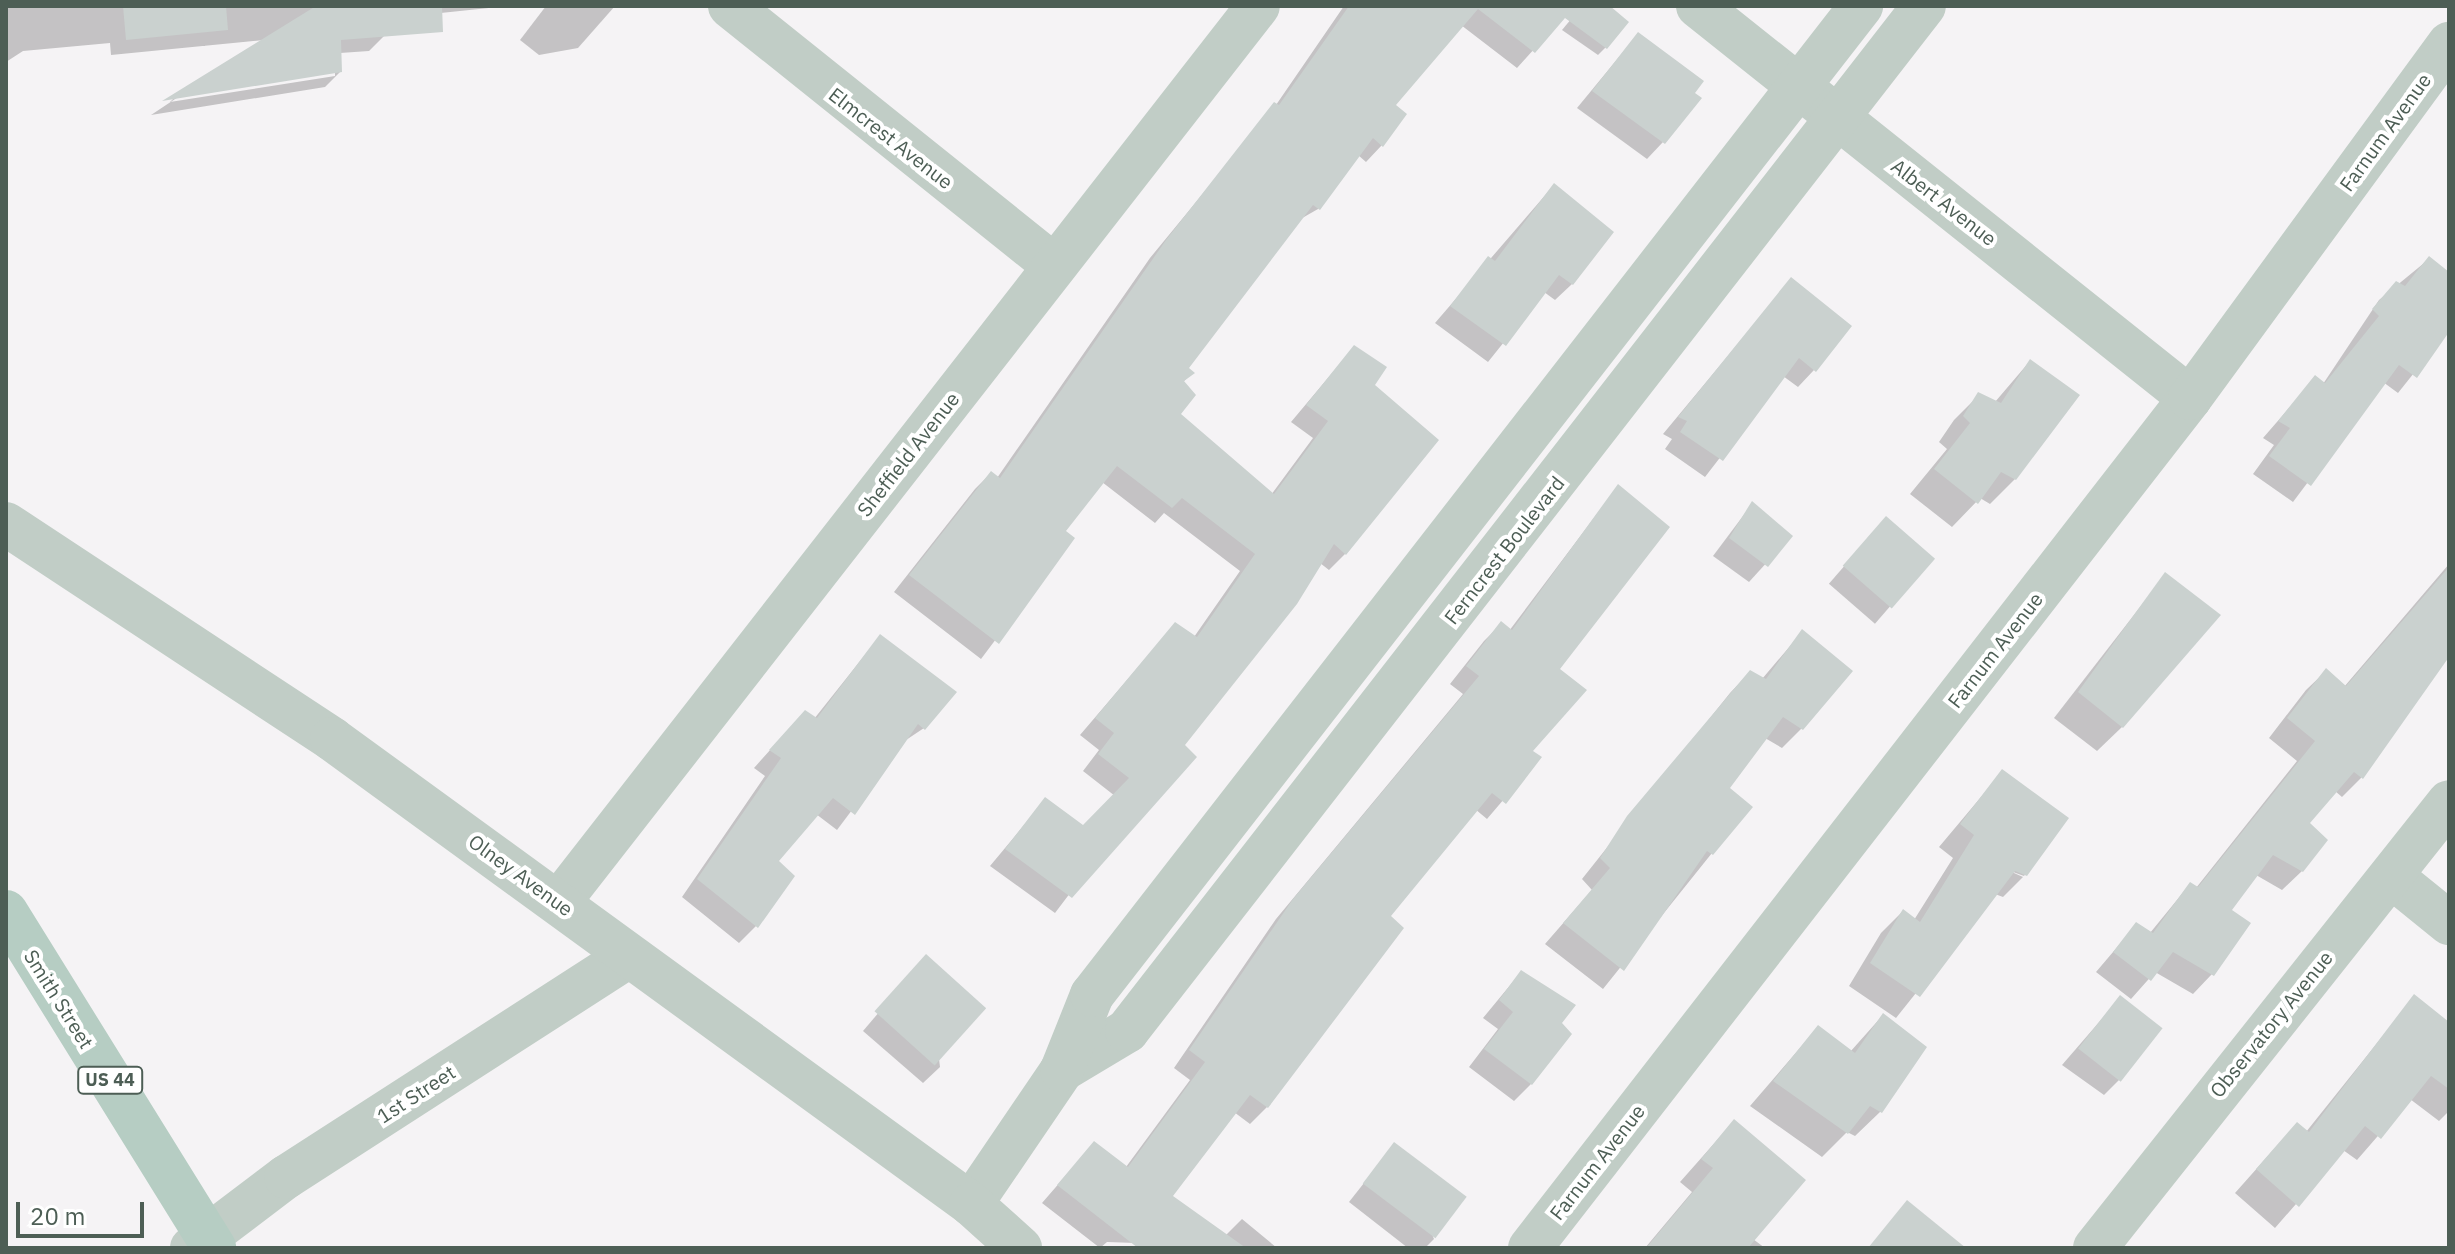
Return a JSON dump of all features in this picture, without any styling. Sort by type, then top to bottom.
[{"type":"main road","name":"Smith Street","points":[[6,912],[204,1243]]},
{"type":"street","name":"Sheffield Avenue","points":[[559,902],[1258,6]]},
{"type":"street","name":"Albert Avenue","points":[[1698,6],[2190,398]]},
{"type":"street","name":"Ferncrest Boulevard","points":[[971,1204],[1062,1070],[1092,995],[1861,6]]},
{"type":"street","name":"Ferncrest Boulevard","points":[[1062,1070],[1127,1031],[1924,6]]},
{"type":"street","name":"Elmcrest Avenue","points":[[743,10],[1055,266]]},
{"type":"street","name":"Farnum Avenue","points":[[1530,1248],[2190,398],[2449,44]]},
{"type":"street","name":"Olney Avenue","points":[[6,524],[126,596],[559,902],[971,1204],[1020,1248]]},
{"type":"street","name":"Observatory Avenue","points":[[2095,1248],[2449,802]]},
{"type":"street","points":[[2391,876],[2449,923]]},
{"type":"street","name":"1st Street","points":[[204,1243],[629,956]]},
{"type":"building","points":[[123,6],[226,6],[228,30],[126,40]]},
{"type":"building","points":[[316,6],[442,6],[443,32],[341,40],[342,72],[162,101]]},
{"type":"building","points":[[1349,6],[1610,6],[1629,22],[1607,49],[1565,18],[1535,53],[1478,9],[1396,105],[1407,114],[1383,147],[1373,138],[1320,210],[1313,205],[1189,368],[1195,373],[1184,381],[1196,395],[1181,414],[1274,494],[1328,421],[1306,405],[1354,345],[1387,367],[1375,385],[1439,440],[1346,555],[1334,544],[1297,604],[1185,745],[1197,757],[1072,898],[1005,849],[1045,797],[1083,825],[1129,778],[1098,754],[1114,733],[1095,718],[1175,622],[1197,637],[1255,554],[1182,498],[1172,508],[1117,466],[1066,531],[1075,538],[999,644],[909,575],[991,471],[1000,478],[1166,240],[1274,102],[1279,105]]},
{"type":"building","points":[[1638,32],[1704,81],[1695,93],[1702,98],[1665,144],[1592,91]]},
{"type":"building","points":[[1554,183],[1614,232],[1573,285],[1559,275],[1506,346],[1450,306],[1488,256],[1495,261]]},
{"type":"building","points":[[2429,256],[2449,272],[2449,332],[2417,378],[2399,365],[2311,486],[2269,456],[2290,428],[2278,421],[2315,375],[2325,383],[2379,316],[2372,309],[2396,281],[2405,286]]},
{"type":"building","points":[[1791,277],[1852,326],[1816,372],[1799,358],[1723,461],[1680,432],[1687,421],[1678,417]]},
{"type":"building","points":[[2030,359],[2080,395],[2016,480],[2001,472],[1978,504],[1934,469],[1970,423],[1963,416],[1978,392],[2001,403]]},
{"type":"building","points":[[1618,484],[1670,527],[1560,669],[1587,690],[1533,751],[1542,757],[1506,804],[1492,793],[1391,916],[1404,928],[1268,1108],[1250,1095],[1173,1196],[1246,1248],[1138,1248],[1057,1185],[1094,1141],[1128,1167],[1205,1062],[1189,1050],[1293,899],[1479,676],[1466,666],[1501,621],[1512,630]]},
{"type":"building","points":[[1752,501],[1793,536],[1768,567],[1729,538]]},
{"type":"building","points":[[1886,516],[1935,559],[1892,608],[1843,566]]},
{"type":"building","points":[[2449,567],[2449,657],[2363,779],[2354,772],[2310,823],[2328,840],[2303,872],[2273,855],[2232,910],[2251,923],[2214,976],[2173,952],[2151,981],[2113,952],[2136,922],[2153,933],[2190,882],[2198,887],[2315,741],[2287,718],[2326,668],[2346,686]]},
{"type":"building","points":[[2165,572],[2221,615],[2123,728],[2078,692]]},
{"type":"building","points":[[1802,629],[1853,671],[1803,730],[1783,717],[1730,788],[1753,807],[1713,855],[1707,851],[1624,971],[1563,923],[1610,868],[1600,858],[1627,816],[1750,670],[1766,679]]},
{"type":"building","points":[[880,634],[957,692],[925,730],[918,724],[855,815],[833,798],[779,861],[795,876],[758,928],[697,879],[781,758],[769,750],[805,710],[817,718]]},
{"type":"building","points":[[2002,769],[2069,818],[2027,876],[2015,871],[1920,997],[1870,963],[1903,909],[1920,922],[1974,835],[1960,824]]},
{"type":"building","points":[[926,954],[986,1008],[935,1065],[874,1011]]},
{"type":"building","points":[[1521,970],[1576,1005],[1562,1023],[1572,1034],[1532,1085],[1484,1049],[1513,1012],[1499,1000]]},
{"type":"building","points":[[2414,994],[2449,1022],[2449,1089],[2431,1076],[2381,1139],[2365,1126],[2299,1207],[2256,1169],[2297,1122],[2309,1132]]},
{"type":"building","points":[[2120,995],[2163,1028],[2121,1082],[2078,1049]]},
{"type":"building","points":[[1883,1013],[1927,1047],[1882,1113],[1870,1106],[1848,1134],[1773,1081],[1818,1025],[1855,1053]]},
{"type":"building","points":[[1734,1119],[1806,1180],[1748,1248],[1646,1248],[1713,1168],[1701,1159]]},
{"type":"building","points":[[1394,1142],[1467,1197],[1435,1238],[1363,1184]]},
{"type":"building","points":[[1907,1200],[1966,1248],[1868,1248]]}]
